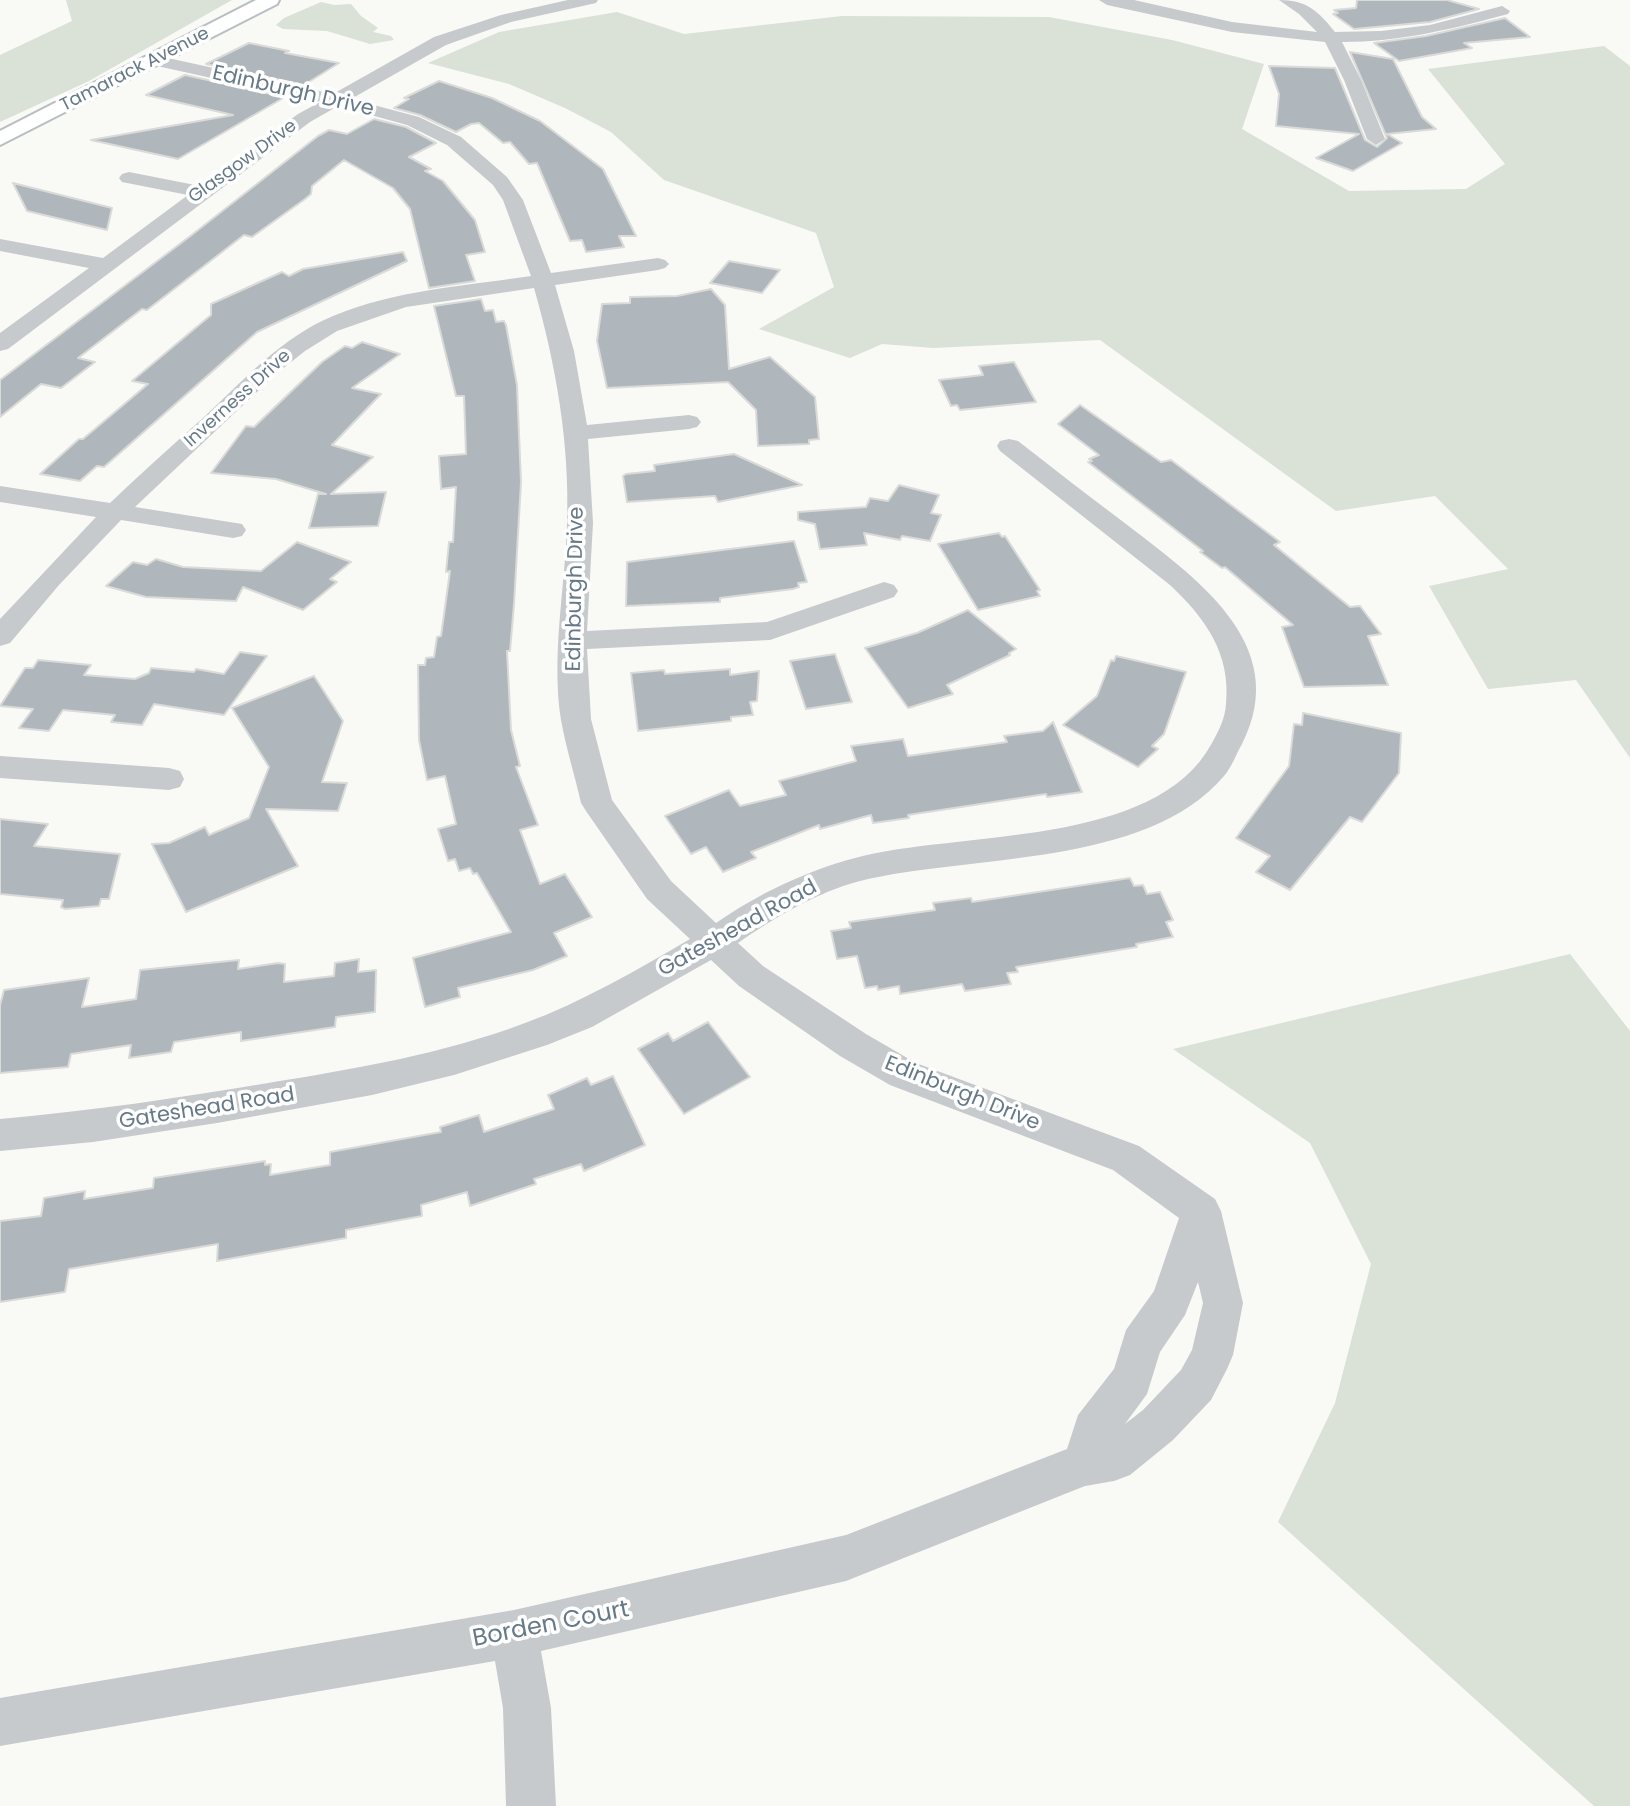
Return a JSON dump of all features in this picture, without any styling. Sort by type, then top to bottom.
[{"type":"main road","name":"Tamarack Avenue","points":[[0,139],[270,0]]},
{"type":"street","name":"Glasgow Drive","points":[[0,344],[303,118],[440,41],[507,18],[590,0]]},
{"type":"street","points":[[1107,0],[1138,4],[1231,27],[1284,35],[1332,37],[1396,35],[1431,30],[1502,11]]},
{"type":"street","points":[[1287,0],[1307,11],[1332,37],[1376,139]]},
{"type":"street","name":"Edinburgh Drive","points":[[154,60],[336,100],[413,121],[454,141],[500,181],[513,200],[543,281],[563,351],[576,433],[580,523],[572,641],[576,719],[597,803],[659,890],[751,976],[808,1017],[903,1074],[1126,1158],[1201,1211]]},
{"type":"street","points":[[129,178],[202,191]]},
{"type":"street","points":[[0,245],[104,264]]},
{"type":"street","name":"Inverness Drive","points":[[0,637],[42,585],[114,512],[286,354],[328,327],[365,312],[405,301],[658,264]]},
{"type":"street","points":[[576,433],[690,422]]},
{"type":"street","name":"Gateshead Road","points":[[0,1136],[117,1124],[366,1083],[480,1053],[576,1019],[713,943],[751,917],[824,881],[859,869],[1075,838],[1140,820],[1178,800],[1204,778],[1222,755],[1238,722],[1242,695],[1238,666],[1227,633],[1185,584],[1009,446]]},
{"type":"street","points":[[0,494],[233,530]]},
{"type":"street","points":[[572,641],[770,631],[884,591]]},
{"type":"street","points":[[0,767],[169,779]]},
{"type":"street","points":[[1085,1464],[1093,1430],[1132,1379],[1141,1344],[1171,1301],[1201,1211]]},
{"type":"street","name":"Borden Court","points":[[0,1723],[514,1634],[846,1558],[1085,1464],[1114,1459],[1158,1424],[1196,1385],[1212,1355],[1223,1303],[1201,1211]]},
{"type":"street","points":[[1132,1379],[1177,1402]]},
{"type":"street","points":[[514,1634],[527,1708],[531,1806]]},
{"type":"shaded area","points":[[66,0],[232,0],[89,81],[0,122],[0,55],[72,21]]},
{"type":"shaded area","points":[[321,2],[334,5],[351,4],[361,16],[378,28],[373,32],[391,36],[394,40],[370,44],[327,31],[283,29],[276,25],[284,18]]},
{"type":"shaded area","points":[[617,12],[684,34],[842,16],[1049,17],[1172,40],[1264,64],[1242,129],[1349,191],[1466,189],[1505,164],[1428,69],[1604,46],[1630,66],[1630,758],[1576,680],[1488,689],[1429,586],[1508,569],[1435,496],[1336,511],[1100,340],[933,348],[882,344],[850,358],[759,329],[834,287],[816,233],[664,180],[611,132],[565,108],[509,84],[428,63],[499,32]]},
{"type":"shaded area","points":[[1570,954],[1630,1031],[1630,1806],[1594,1806],[1278,1522],[1335,1403],[1371,1264],[1310,1143],[1173,1049]]},
{"type":"building","points":[[1357,0],[1447,0],[1479,9],[1430,22],[1354,29],[1333,14],[1338,13],[1334,10],[1356,8]]},
{"type":"building","points":[[1505,18],[1530,37],[1464,43],[1472,48],[1399,61],[1374,43],[1426,36]]},
{"type":"building","points":[[249,43],[339,63],[304,85],[206,64]]},
{"type":"building","points":[[1350,52],[1393,59],[1422,117],[1436,129],[1387,134],[1402,143],[1353,171],[1316,158],[1359,134],[1276,126],[1279,94],[1269,66],[1335,68],[1365,140],[1377,147],[1387,138]]},
{"type":"building","points":[[185,75],[285,97],[178,159],[91,140],[233,115],[146,95]]},
{"type":"building","points":[[439,81],[492,98],[540,121],[603,169],[636,236],[619,236],[624,247],[586,252],[582,240],[570,241],[537,163],[529,164],[510,142],[503,143],[479,123],[456,132],[420,115],[394,108],[409,99],[404,98]]},
{"type":"building","points":[[374,119],[406,127],[436,143],[409,157],[431,169],[425,171],[443,181],[475,220],[485,252],[466,255],[475,281],[429,288],[410,209],[393,188],[344,160],[312,186],[311,194],[305,199],[252,237],[244,235],[147,310],[142,309],[78,358],[95,362],[61,388],[41,384],[0,417],[0,380],[318,136],[329,130],[347,134]]},
{"type":"building","points":[[13,183],[112,208],[107,230],[27,211]]},
{"type":"building","points":[[403,252],[407,261],[257,332],[104,467],[97,466],[80,481],[40,474],[148,384],[132,381],[211,315],[211,304],[282,272],[289,276],[303,269]]},
{"type":"building","points":[[729,261],[780,270],[762,293],[710,283]]},
{"type":"building","points":[[711,289],[725,305],[729,369],[770,357],[815,397],[819,439],[809,440],[809,444],[758,446],[756,410],[728,382],[607,388],[597,341],[602,304],[630,303],[630,297],[677,296]]},
{"type":"building","points":[[481,299],[485,311],[493,310],[496,322],[504,321],[506,325],[517,385],[521,482],[514,604],[510,651],[507,651],[511,730],[520,766],[516,767],[538,825],[520,830],[540,884],[565,874],[592,917],[554,933],[567,956],[533,970],[458,988],[460,997],[425,1007],[413,958],[511,932],[477,873],[473,874],[470,868],[459,871],[455,859],[448,861],[438,829],[456,824],[445,776],[427,780],[419,740],[418,665],[425,665],[426,658],[434,657],[437,637],[441,636],[450,571],[446,572],[449,542],[453,542],[456,487],[441,489],[439,456],[466,454],[464,396],[456,396],[434,306]]},
{"type":"building","points":[[362,342],[400,354],[352,388],[381,394],[332,445],[373,457],[331,494],[386,492],[378,526],[309,528],[318,494],[326,494],[276,479],[211,473],[246,426],[254,427],[322,362],[345,346],[352,348]]},
{"type":"building","points":[[1014,362],[1036,402],[960,410],[957,405],[951,406],[939,380],[983,375],[979,366]]},
{"type":"building","points":[[1080,405],[1161,462],[1171,460],[1280,542],[1274,545],[1350,607],[1360,606],[1381,634],[1368,636],[1388,685],[1304,687],[1282,627],[1293,625],[1225,567],[1222,568],[1200,552],[1203,551],[1088,462],[1099,455],[1058,424]]},
{"type":"building","points":[[734,454],[802,485],[718,502],[715,496],[627,502],[623,476],[626,474],[655,471],[654,465]]},
{"type":"building","points":[[899,485],[939,495],[931,513],[941,515],[930,541],[902,536],[900,540],[864,533],[867,545],[820,549],[815,524],[798,520],[798,512],[866,507],[870,498],[888,501]]},
{"type":"building","points":[[999,533],[1002,537],[1005,536],[1040,590],[1037,591],[1040,596],[978,610],[938,544]]},
{"type":"building","points":[[794,541],[807,582],[798,583],[799,587],[720,598],[720,602],[626,606],[627,562]]},
{"type":"building","points":[[297,542],[351,562],[330,579],[337,582],[303,610],[243,587],[236,601],[146,597],[106,586],[133,562],[147,565],[156,559],[183,567],[261,571]]},
{"type":"building","points":[[968,610],[1016,649],[1009,653],[1010,655],[947,685],[953,694],[908,708],[865,648],[917,633]]},
{"type":"building","points":[[240,652],[267,656],[224,715],[154,704],[142,725],[111,722],[115,715],[63,710],[49,731],[19,728],[33,709],[0,706],[25,668],[33,668],[38,660],[91,665],[84,675],[135,679],[149,673],[151,668],[194,672],[196,669],[224,674]]},
{"type":"building","points":[[835,654],[852,702],[806,709],[790,661]]},
{"type":"building","points":[[1116,656],[1186,672],[1164,734],[1152,746],[1158,749],[1138,767],[1063,725],[1097,696],[1111,660],[1114,661]]},
{"type":"building","points":[[730,669],[730,675],[759,671],[757,701],[750,702],[753,715],[731,717],[731,721],[638,731],[631,673],[664,670],[665,674]]},
{"type":"building","points":[[314,676],[343,721],[322,782],[347,783],[338,811],[266,809],[298,866],[186,912],[152,844],[169,843],[205,827],[209,835],[249,818],[269,767],[232,708]]},
{"type":"building","points":[[1303,713],[1401,733],[1399,773],[1362,822],[1350,817],[1290,890],[1256,872],[1270,856],[1236,838],[1289,766],[1294,724],[1302,725]]},
{"type":"building","points":[[1053,722],[1082,792],[1047,797],[1046,794],[908,815],[909,818],[873,823],[871,815],[820,829],[819,825],[751,852],[756,858],[723,872],[706,847],[691,854],[665,816],[729,790],[740,806],[786,795],[779,781],[856,761],[851,746],[903,739],[908,756],[1007,742],[1004,736],[1043,731]]},
{"type":"building","points":[[0,819],[48,824],[34,846],[120,854],[109,899],[101,899],[99,906],[65,909],[61,907],[63,900],[0,894]]},
{"type":"building","points":[[1130,878],[1134,886],[1143,885],[1147,894],[1160,892],[1173,920],[1166,922],[1173,937],[1136,944],[1137,947],[1016,967],[1018,972],[1007,973],[1011,984],[965,991],[962,984],[900,994],[899,986],[878,990],[877,986],[865,988],[857,956],[837,959],[831,931],[851,928],[849,922],[935,910],[933,903],[971,898],[972,902]]},
{"type":"building","points":[[359,959],[358,972],[376,970],[375,1012],[336,1017],[335,1027],[241,1041],[241,1032],[174,1042],[171,1052],[129,1058],[131,1045],[71,1054],[68,1067],[0,1073],[0,1005],[4,990],[89,978],[82,1007],[136,999],[140,970],[239,960],[238,969],[278,963],[285,964],[284,982],[334,976],[335,963]]},
{"type":"building","points":[[708,1022],[750,1077],[684,1114],[638,1049],[668,1033],[673,1041]]},
{"type":"building","points":[[613,1076],[645,1145],[584,1171],[581,1164],[534,1179],[536,1184],[470,1206],[467,1192],[421,1205],[422,1216],[346,1230],[346,1238],[217,1261],[218,1244],[69,1269],[65,1292],[0,1302],[0,1221],[41,1216],[44,1198],[85,1191],[84,1199],[153,1188],[154,1178],[265,1161],[265,1165],[271,1164],[270,1175],[330,1165],[330,1152],[441,1132],[440,1127],[479,1115],[484,1132],[554,1109],[548,1095],[587,1078],[591,1085]]}]
